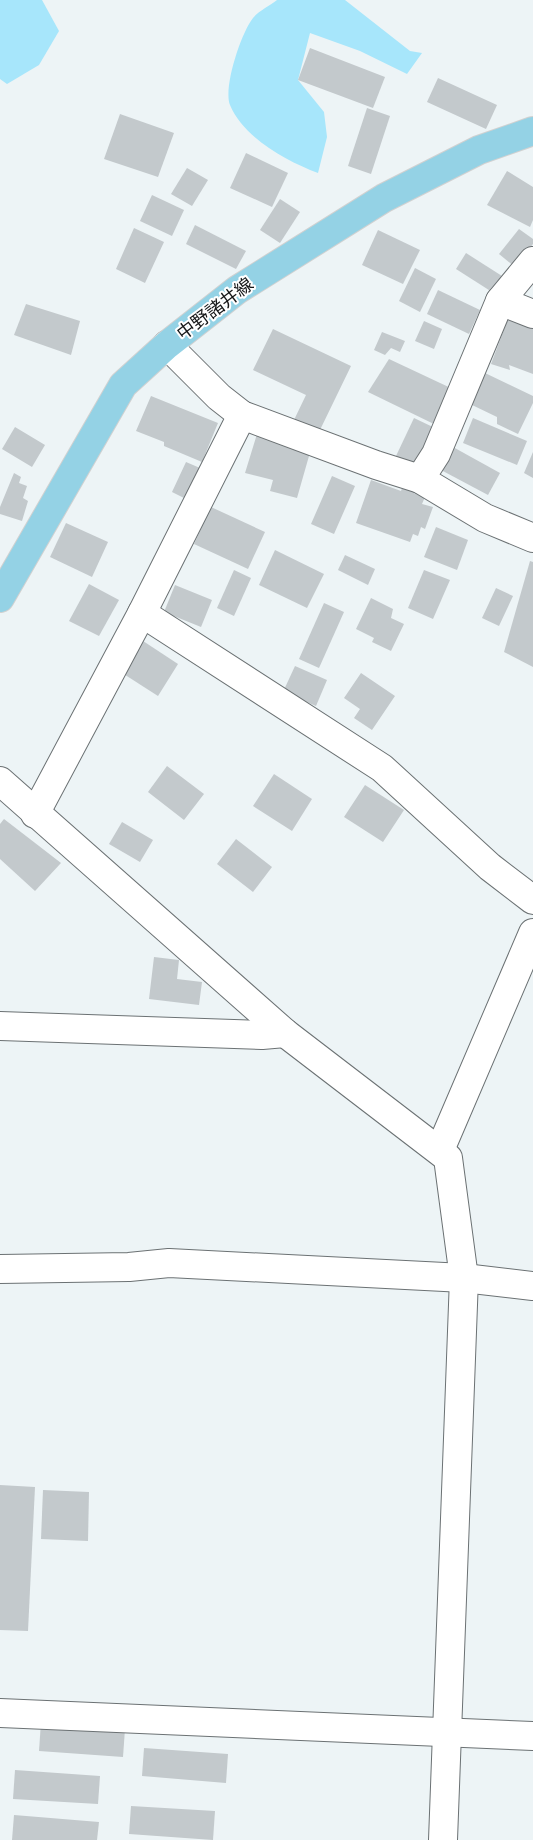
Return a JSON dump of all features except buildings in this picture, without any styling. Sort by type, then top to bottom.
[{"type":"main road","name":"中野諸井線","points":[[0,598],[123,385],[167,345],[237,290],[384,198],[479,150],[533,132]]},
{"type":"street","points":[[420,479],[436,454],[500,301],[533,261]]},
{"type":"street","points":[[500,301],[533,314]]},
{"type":"street","points":[[167,345],[219,397],[242,414],[376,465],[420,479],[485,518],[533,538]]},
{"type":"street","points":[[35,814],[142,613],[242,414]]},
{"type":"street","points":[[142,613],[382,768],[490,867],[533,900]]},
{"type":"street","points":[[0,781],[35,814],[285,1033],[448,1158],[464,1278],[443,1840]]},
{"type":"street","points":[[440,1150],[533,933]]},
{"type":"street","points":[[0,1026],[262,1035],[285,1033]]},
{"type":"street","points":[[0,1269],[129,1267],[169,1263],[464,1278],[533,1286]]},
{"type":"street","points":[[0,1713],[533,1736]]},
{"type":"shaded area","points":[[0,0],[42,0],[59,31],[39,65],[7,84],[0,79]]},
{"type":"shaded area","points":[[277,0],[345,0],[410,51],[422,53],[407,74],[360,51],[310,33],[298,80],[324,112],[327,137],[318,173],[280,155],[256,138],[236,117],[228,97],[234,61],[248,25],[255,15]]}]
